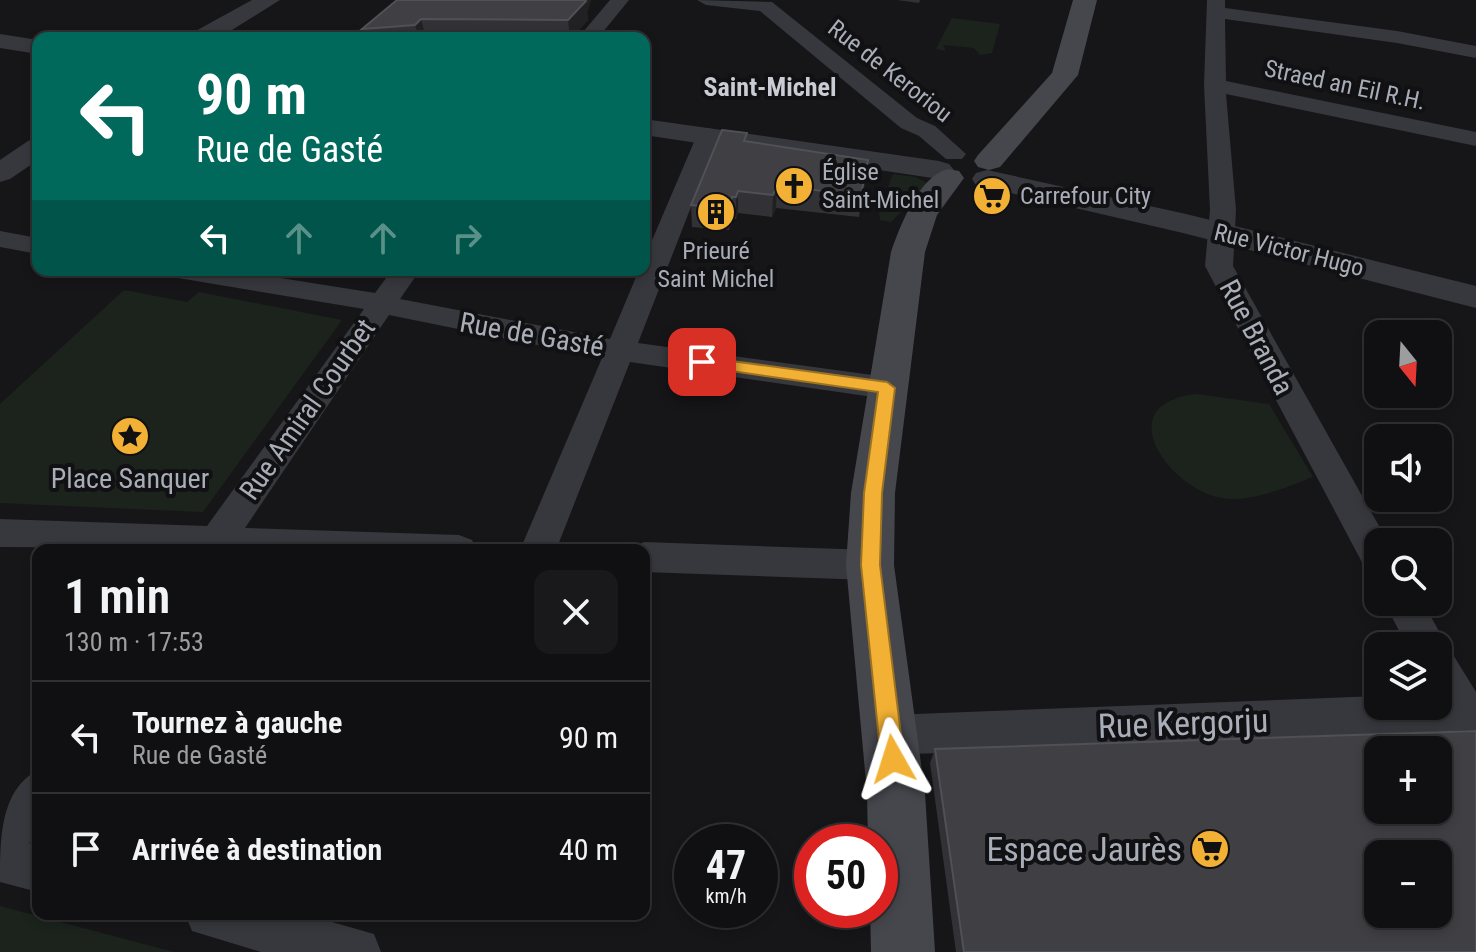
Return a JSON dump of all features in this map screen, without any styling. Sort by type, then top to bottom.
[{"type":"main road","points":[[903,952],[890,735],[870,565],[873,493],[908,252],[914,235],[966,167],[1042,101],[1065,75],[1085,0]]},
{"type":"street","points":[[212,32],[269,0]]},
{"type":"street","points":[[593,32],[620,0]]},
{"type":"street","name":"Rue de Keroriou","points":[[706,0],[767,3],[909,123],[927,131],[966,167]]},
{"type":"street","points":[[1216,6],[1476,52]]},
{"type":"street","name":"Rue Branda","points":[[1216,6],[1215,85],[1223,210],[1219,266],[1364,532]]},
{"type":"street","points":[[0,41],[32,46]]},
{"type":"street","name":"Straed an Eil R.H.","points":[[1215,85],[1470,138]]},
{"type":"street","points":[[650,128],[966,167]]},
{"type":"street","points":[[540,544],[708,135]]},
{"type":"street","points":[[0,173],[32,151]]},
{"type":"street","name":"Rue Victor Hugo","points":[[966,167],[1101,204],[1476,297]]},
{"type":"street","points":[[0,239],[32,245]]},
{"type":"street","name":"Rue de Gasté","points":[[215,276],[381,303],[407,311],[620,350],[887,388]]},
{"type":"street","name":"Rue Amiral Courbet","points":[[215,544],[401,276]]},
{"type":"street","points":[[0,533],[196,544]]},
{"type":"street","points":[[650,557],[870,565]]},
{"type":"street","points":[[1452,686],[1470,711]]},
{"type":"street","name":"Rue Kergorju","points":[[890,735],[1470,711]]},
{"type":"street","points":[[0,845],[32,800]]},
{"type":"street","points":[[0,859],[32,867]]},
{"type":"street","points":[[234,920],[356,952]]},
{"type":"shaded area","points":[[952,18],[1000,24],[992,53],[980,55],[974,48],[943,45],[946,51],[936,49]]},
{"type":"shaded area","points":[[893,174],[916,177],[928,184],[891,222],[880,220],[879,210]]},
{"type":"shaded area","name":"Place Sanquer","points":[[124,290],[187,302],[199,292],[342,320],[203,512],[0,503],[0,404]]},
{"type":"shaded area","points":[[1196,394],[1269,404],[1313,477],[1268,493],[1233,499],[1202,491],[1183,479],[1167,464],[1156,446],[1152,429],[1155,413],[1170,401]]},
{"type":"shaded area","points":[[0,906],[32,915],[32,920],[53,920],[174,952],[0,952]]},
{"type":"building","points":[[397,0],[586,1],[568,20],[421,19],[415,25],[362,29]]},
{"type":"building","points":[[722,130],[747,133],[744,141],[868,160],[861,195],[777,186],[773,195],[738,191],[728,208],[691,205]]},
{"type":"building","name":"Espace Jaurès","points":[[1476,731],[1476,952],[964,952],[935,749]]},
{"type":"place","name":"Église Saint-Michel","points":[[794,186]]},
{"type":"place","name":"Carrefour City","points":[[992,196]]},
{"type":"place","name":"Prieuré Saint Michel","points":[[716,212]]},
{"type":"place","name":"Place Sanquer","points":[[130,436]]},
{"type":"place","name":"Espace Jaurès","points":[[1210,849]]},
{"type":"district","name":"Saint-Michel","points":[[770,87]]},
{"type":"route","points":[[702,362],[887,388],[873,493],[870,565],[893,759]]}]
